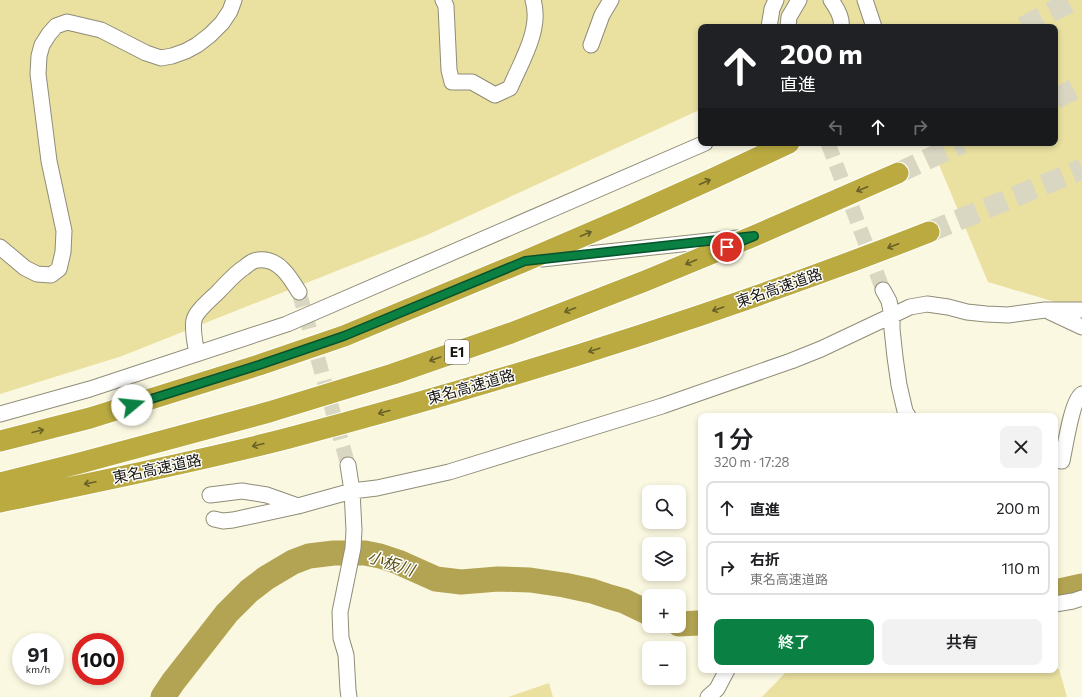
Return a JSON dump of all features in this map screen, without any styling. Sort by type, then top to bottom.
[{"type":"highway","points":[[0,441],[90,418],[259,365],[344,336],[625,218],[783,146]]},
{"type":"highway","name":"東名高速道路","points":[[0,483],[269,412],[393,374],[511,333],[645,281],[754,236],[898,173]]},
{"type":"highway","name":"東名高速道路","points":[[0,502],[202,459],[285,439],[421,402],[639,336],[815,275],[929,232]]},
{"type":"street","points":[[0,247],[26,268],[37,274],[51,275],[59,270],[63,252],[64,231],[49,161],[38,74],[39,56],[42,45],[56,26],[67,22],[101,30],[146,54],[161,58],[186,51],[206,38],[222,23],[230,11],[234,0]]},
{"type":"street","points":[[443,0],[446,6],[449,70],[452,82],[472,82],[495,95],[510,88],[528,49],[535,25],[535,7],[533,0]]},
{"type":"street","points":[[591,44],[602,15],[611,0]]},
{"type":"street","points":[[770,24],[772,9],[776,0]]},
{"type":"street","points":[[788,24],[789,18],[799,0]]},
{"type":"street","points":[[831,0],[839,14],[842,24]]},
{"type":"street","points":[[865,0],[873,24]]},
{"type":"street","points":[[0,414],[90,389],[287,324],[450,252],[698,146]]},
{"type":"street","points":[[525,261],[754,236]]},
{"type":"street","points":[[197,354],[194,342],[194,320],[196,315],[243,267],[257,260],[271,260],[281,267],[291,278],[299,292]]},
{"type":"street","points":[[883,290],[889,301],[892,316],[897,375],[906,413]]},
{"type":"street","points":[[214,519],[223,521],[233,520],[298,506],[352,491],[377,488],[449,472],[662,406],[791,361],[821,349],[910,307],[927,304],[967,312],[1008,315],[1045,310],[1082,310]]},
{"type":"street","points":[[1045,310],[1082,327]]},
{"type":"street","points":[[1058,460],[1062,461],[1073,408],[1078,396],[1082,394]]},
{"type":"street","points":[[348,465],[354,515],[353,548],[340,612],[341,638],[346,655],[349,697]]},
{"type":"street","points":[[210,495],[242,491],[266,495],[298,506]]},
{"type":"street","points":[[1058,604],[1082,598]]},
{"type":"street","points":[[708,697],[716,690],[725,673]]},
{"type":"shaded area","points":[[0,0],[1082,0],[1082,310],[988,282],[931,146],[1058,146],[1058,24],[698,24],[698,111],[427,235],[122,356],[0,394]]},
{"type":"shaded area","points":[[1058,669],[1067,697],[762,697],[785,673],[1058,673]]},
{"type":"shaded area","points":[[549,683],[553,697],[508,697]]},
{"type":"waterway","name":"小板川","points":[[163,697],[227,613],[249,591],[266,578],[293,562],[309,556],[334,553],[365,553],[398,562],[436,579],[461,582],[498,579],[530,580],[564,585],[592,591],[624,601],[642,610]]},
{"type":"waterway","name":"小板川","points":[[1058,591],[1082,586]]},
{"type":"waterway","name":"小板川","points":[[686,624],[698,623]]},
{"type":"tunnel","points":[[1029,24],[1074,0]]},
{"type":"tunnel","points":[[1058,97],[1082,85]]},
{"type":"tunnel","points":[[829,146],[883,290]]},
{"type":"tunnel","points":[[898,173],[956,146]]},
{"type":"tunnel","points":[[929,232],[1082,169]]},
{"type":"tunnel","points":[[299,292],[348,465]]},
{"type":"route","points":[[132,405],[259,365],[344,336],[525,261],[754,236],[727,247]]}]
